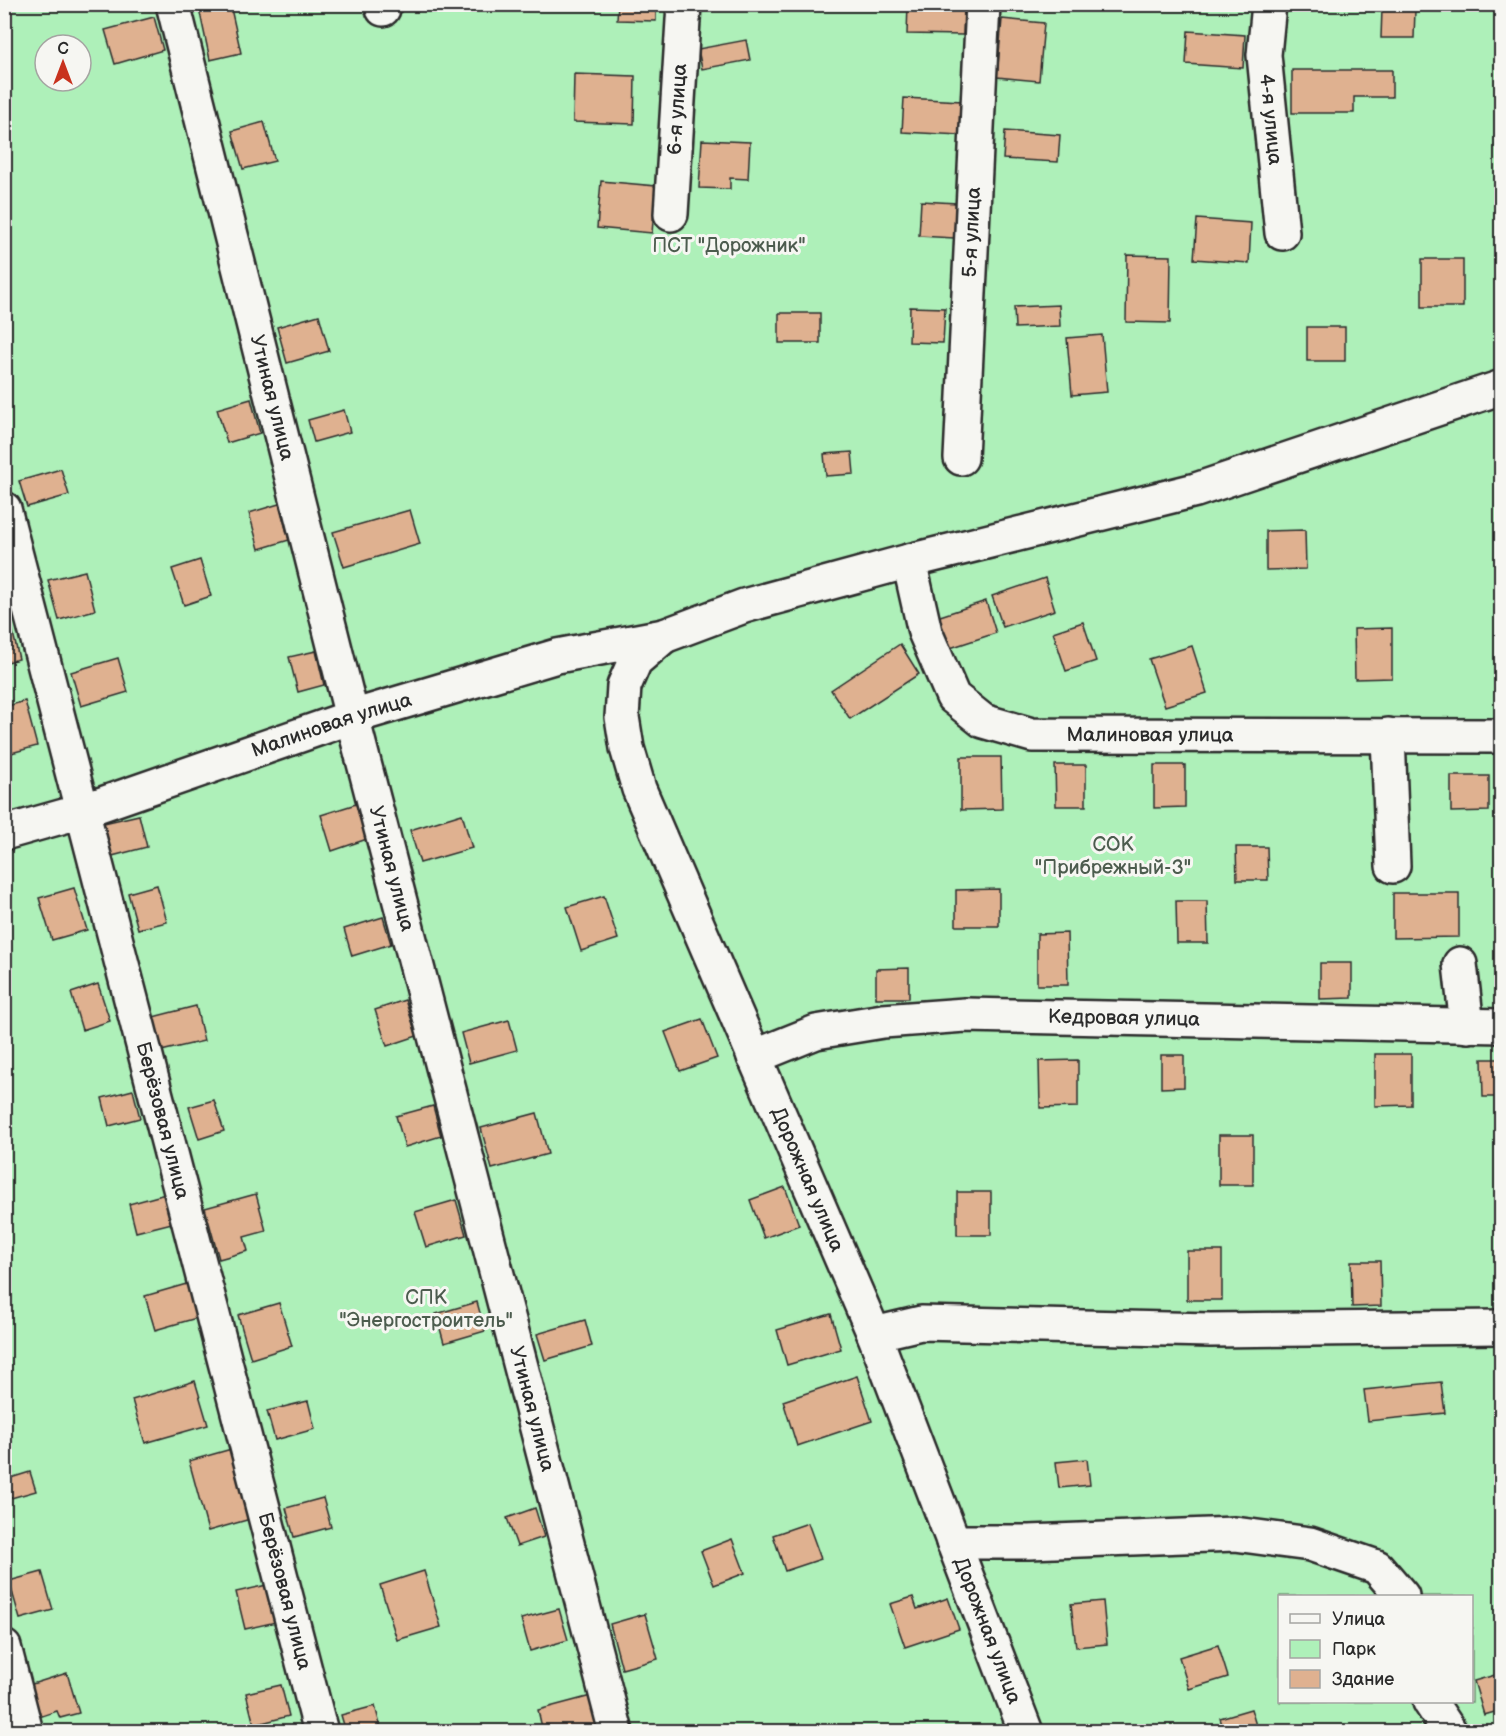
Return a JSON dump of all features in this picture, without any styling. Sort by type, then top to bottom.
[{"type":"street","name":"Утиная улица","points":[[173,4],[352,717],[616,1731]]},
{"type":"street","name":"6-я улица","points":[[671,214],[684,4]]},
{"type":"street","name":"5-я улица","points":[[961,458],[983,4]]},
{"type":"street","name":"4-я улица","points":[[1269,4],[1264,55],[1282,233]]},
{"type":"street","points":[[664,636],[744,606],[909,561],[1196,490],[1502,387]]},
{"type":"street","name":"Берёзовая улица","points":[[4,509],[321,1731]]},
{"type":"street","name":"Малиновая улица","points":[[909,561],[926,632],[953,697],[983,721],[1032,735],[1502,736]]},
{"type":"street","name":"Малиновая улица","points":[[4,833],[82,812],[352,717],[557,656],[664,636]]},
{"type":"street","name":"Дорожная улица","points":[[664,636],[635,662],[624,686],[622,717],[627,748],[639,789],[874,1334],[1026,1731]]},
{"type":"street","points":[[1388,735],[1393,866]]},
{"type":"street","points":[[1460,964],[1467,1026]]},
{"type":"street","name":"Кедровая улица","points":[[754,1057],[816,1032],[884,1021],[965,1015],[1502,1026]]},
{"type":"street","points":[[874,1334],[921,1323],[1210,1330],[1502,1327]]},
{"type":"street","points":[[953,1542],[1029,1542],[1235,1534],[1310,1544],[1377,1567],[1401,1595]]},
{"type":"street","points":[[4,1647],[26,1731]]},
{"type":"street","points":[[1431,1703],[1450,1731]]},
{"type":"green space","points":[[5,5],[1501,5],[1501,1731],[5,1732]]},
{"type":"building","points":[[214,4],[230,4],[241,53],[210,60],[199,8]]},
{"type":"building","points":[[618,4],[656,4],[656,21],[617,20]]},
{"type":"building","points":[[908,4],[964,4],[963,35],[907,34]]},
{"type":"building","points":[[1382,9],[1415,10],[1414,38],[1381,38]]},
{"type":"building","points":[[154,17],[163,50],[115,64],[105,30]]},
{"type":"building","points":[[1002,19],[1044,23],[1039,81],[997,77]]},
{"type":"building","points":[[1188,31],[1245,35],[1243,68],[1186,64]]},
{"type":"building","points":[[746,40],[750,60],[702,69],[698,49]]},
{"type":"building","points":[[1292,70],[1392,70],[1392,97],[1354,97],[1354,113],[1292,113]]},
{"type":"building","points":[[574,74],[635,76],[634,124],[573,122]]},
{"type":"building","points":[[904,98],[962,101],[961,135],[902,132]]},
{"type":"building","points":[[264,122],[275,161],[243,169],[232,131]]},
{"type":"building","points":[[1005,131],[1060,135],[1058,162],[1003,159]]},
{"type":"building","points":[[702,140],[750,142],[748,179],[730,178],[730,189],[699,188]]},
{"type":"building","points":[[601,181],[656,186],[652,233],[597,228]]},
{"type":"building","points":[[921,201],[956,203],[954,238],[919,236]]},
{"type":"building","points":[[1197,219],[1251,223],[1249,263],[1194,259]]},
{"type":"building","points":[[1127,255],[1171,256],[1170,323],[1126,322]]},
{"type":"building","points":[[1422,259],[1463,259],[1463,307],[1422,307]]},
{"type":"building","points":[[1059,305],[1060,326],[1015,328],[1014,307]]},
{"type":"building","points":[[910,307],[945,308],[943,343],[909,342]]},
{"type":"building","points":[[779,313],[820,313],[820,343],[779,343]]},
{"type":"building","points":[[319,315],[329,351],[287,363],[277,327]]},
{"type":"building","points":[[1307,327],[1345,327],[1345,361],[1307,361]]},
{"type":"building","points":[[1102,335],[1107,392],[1072,395],[1067,338]]},
{"type":"building","points":[[251,399],[260,433],[227,443],[217,409]]},
{"type":"building","points":[[344,410],[350,432],[314,442],[308,420]]},
{"type":"building","points":[[852,452],[854,474],[826,476],[824,454]]},
{"type":"building","points":[[61,469],[69,495],[27,507],[19,481]]},
{"type":"building","points":[[279,504],[289,540],[259,549],[249,513]]},
{"type":"building","points":[[410,510],[420,544],[344,567],[333,532]]},
{"type":"building","points":[[1305,530],[1306,569],[1266,570],[1266,531]]},
{"type":"building","points":[[1500,541],[1502,541],[1502,585],[1501,585]]},
{"type":"building","points":[[200,560],[211,596],[184,605],[172,569]]},
{"type":"building","points":[[85,571],[95,610],[59,620],[48,580]]},
{"type":"building","points":[[1045,578],[1055,610],[1003,627],[992,596]]},
{"type":"building","points":[[986,601],[996,633],[944,650],[934,618]]},
{"type":"building","points":[[1083,622],[1096,661],[1066,671],[1053,632]]},
{"type":"building","points":[[11,624],[19,659],[4,663],[4,625]]},
{"type":"building","points":[[1392,628],[1392,678],[1355,679],[1354,629]]},
{"type":"building","points":[[900,644],[919,674],[850,719],[831,690]]},
{"type":"building","points":[[1192,646],[1207,693],[1165,706],[1149,659]]},
{"type":"building","points":[[316,651],[324,685],[298,692],[289,657]]},
{"type":"building","points":[[118,658],[128,692],[81,706],[71,672]]},
{"type":"building","points":[[25,701],[37,746],[4,755],[4,707]]},
{"type":"building","points":[[961,757],[1001,757],[1002,809],[961,810]]},
{"type":"building","points":[[1055,765],[1086,765],[1086,806],[1056,806]]},
{"type":"building","points":[[1154,765],[1185,765],[1185,807],[1154,808]]},
{"type":"building","points":[[1451,776],[1489,776],[1489,811],[1451,812]]},
{"type":"building","points":[[356,804],[367,839],[332,851],[321,815]]},
{"type":"building","points":[[462,814],[472,848],[420,863],[410,830]]},
{"type":"building","points":[[139,815],[147,847],[112,856],[104,823]]},
{"type":"building","points":[[1236,847],[1267,847],[1268,880],[1237,880]]},
{"type":"building","points":[[157,885],[167,922],[138,929],[128,893]]},
{"type":"building","points":[[74,888],[87,930],[52,940],[39,898]]},
{"type":"building","points":[[999,889],[999,926],[956,926],[956,890]]},
{"type":"building","points":[[1393,893],[1459,893],[1459,937],[1393,938]]},
{"type":"building","points":[[604,896],[618,939],[581,951],[567,907]]},
{"type":"building","points":[[1176,901],[1207,901],[1208,943],[1177,943]]},
{"type":"building","points":[[383,917],[391,944],[352,956],[344,929]]},
{"type":"building","points":[[1067,933],[1068,985],[1037,985],[1037,934]]},
{"type":"building","points":[[1320,963],[1352,963],[1352,998],[1320,999]]},
{"type":"building","points":[[909,968],[909,998],[876,998],[876,969]]},
{"type":"building","points":[[98,984],[110,1021],[82,1030],[71,993]]},
{"type":"building","points":[[405,1000],[417,1036],[387,1046],[375,1010]]},
{"type":"building","points":[[196,1006],[204,1041],[161,1051],[153,1017]]},
{"type":"building","points":[[702,1019],[717,1058],[680,1071],[665,1032]]},
{"type":"building","points":[[509,1020],[517,1050],[469,1063],[461,1033]]},
{"type":"building","points":[[1375,1054],[1411,1054],[1411,1105],[1375,1106]]},
{"type":"building","points":[[1161,1055],[1184,1055],[1184,1087],[1161,1088]]},
{"type":"building","points":[[1482,1059],[1502,1059],[1502,1097],[1483,1097]]},
{"type":"building","points":[[1078,1060],[1078,1107],[1040,1108],[1039,1061]]},
{"type":"building","points":[[133,1090],[140,1118],[109,1126],[102,1098]]},
{"type":"building","points":[[214,1100],[224,1131],[199,1139],[189,1107]]},
{"type":"building","points":[[433,1106],[441,1136],[405,1147],[396,1116]]},
{"type":"building","points":[[537,1113],[548,1154],[492,1169],[481,1128]]},
{"type":"building","points":[[1219,1135],[1253,1135],[1253,1185],[1219,1185]]},
{"type":"building","points":[[785,1187],[799,1225],[764,1238],[750,1200]]},
{"type":"building","points":[[957,1192],[991,1192],[991,1235],[957,1235]]},
{"type":"building","points":[[169,1193],[176,1222],[136,1232],[129,1204]]},
{"type":"building","points":[[256,1194],[266,1231],[244,1237],[248,1251],[219,1259],[205,1208]]},
{"type":"building","points":[[456,1200],[466,1235],[426,1247],[415,1212]]},
{"type":"building","points":[[1187,1251],[1222,1251],[1222,1300],[1187,1300]]},
{"type":"building","points":[[1351,1261],[1380,1261],[1381,1306],[1352,1307]]},
{"type":"building","points":[[190,1283],[200,1317],[155,1330],[145,1296]]},
{"type":"building","points":[[477,1302],[485,1331],[444,1343],[436,1314]]},
{"type":"building","points":[[279,1303],[292,1346],[251,1359],[238,1315]]},
{"type":"building","points":[[831,1314],[841,1349],[787,1365],[777,1330]]},
{"type":"building","points":[[585,1320],[592,1346],[545,1360],[537,1334]]},
{"type":"building","points":[[857,1376],[872,1421],[797,1446],[783,1401]]},
{"type":"building","points":[[195,1381],[208,1425],[145,1443],[132,1400]]},
{"type":"building","points":[[1441,1382],[1445,1413],[1368,1421],[1364,1390]]},
{"type":"building","points":[[308,1401],[315,1429],[275,1440],[267,1411]]},
{"type":"building","points":[[235,1448],[254,1518],[208,1531],[189,1461]]},
{"type":"building","points":[[1087,1459],[1090,1485],[1059,1488],[1056,1462]]},
{"type":"building","points":[[30,1472],[36,1491],[4,1500],[4,1480]]},
{"type":"building","points":[[323,1498],[331,1527],[294,1537],[286,1508]]},
{"type":"building","points":[[535,1508],[544,1537],[517,1546],[507,1518]]},
{"type":"building","points":[[808,1523],[821,1559],[785,1571],[773,1535]]},
{"type":"building","points":[[732,1539],[745,1573],[714,1585],[701,1551]]},
{"type":"building","points":[[424,1571],[441,1627],[397,1640],[380,1585]]},
{"type":"building","points":[[42,1572],[53,1610],[20,1619],[9,1581]]},
{"type":"building","points":[[267,1585],[276,1622],[245,1629],[236,1592]]},
{"type":"building","points":[[913,1597],[917,1609],[948,1598],[959,1629],[905,1647],[890,1604]]},
{"type":"building","points":[[1103,1601],[1107,1644],[1076,1647],[1071,1604]]},
{"type":"building","points":[[559,1609],[568,1640],[530,1651],[521,1619]]},
{"type":"building","points":[[645,1614],[658,1659],[622,1669],[610,1624]]},
{"type":"building","points":[[1218,1645],[1228,1677],[1189,1689],[1179,1657]]},
{"type":"building","points":[[67,1673],[79,1713],[60,1718],[57,1711],[39,1717],[29,1685]]},
{"type":"building","points":[[1502,1673],[1502,1710],[1484,1715],[1474,1681]]},
{"type":"building","points":[[281,1685],[289,1716],[254,1725],[246,1693]]},
{"type":"building","points":[[591,1696],[600,1732],[543,1732],[538,1710]]},
{"type":"building","points":[[375,1706],[382,1732],[346,1732],[341,1715]]},
{"type":"building","points":[[1251,1709],[1258,1732],[1224,1732],[1220,1718]]},
{"type":"park label","name":"ПСТ \"Дорожник\"","points":[[729,246]]},
{"type":"park label","name":"СОК \"Прибрежный-3\"","points":[[1113,856]]},
{"type":"park label","name":"СПК \"Энергостроитель\"","points":[[426,1310]]}]
